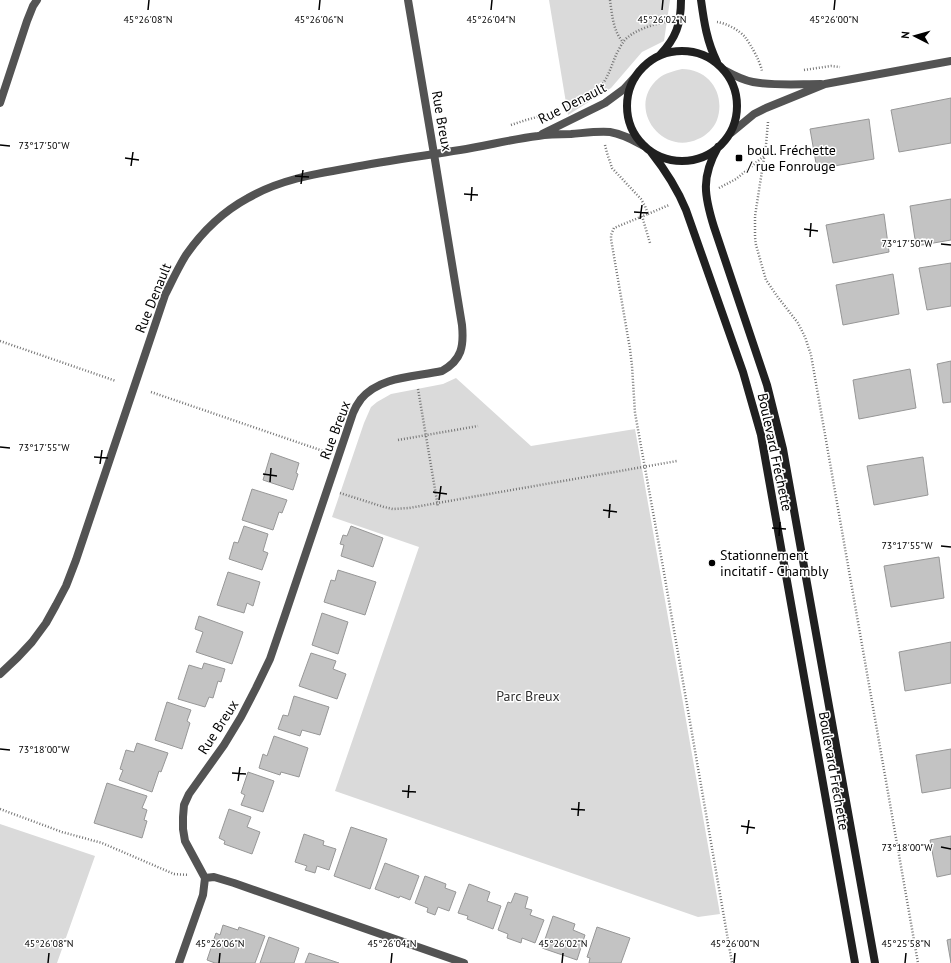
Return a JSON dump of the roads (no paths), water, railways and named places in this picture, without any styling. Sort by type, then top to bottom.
[{"type":"main road","points":[[658,57],[674,38],[679,23],[682,0]]},
{"type":"main road","points":[[701,0],[710,46],[736,94],[738,113],[732,133],[709,155],[689,161],[669,160],[651,152],[644,146],[636,137],[628,118],[628,90],[639,71],[645,65],[658,57],[670,52],[684,51],[693,51],[711,58],[721,67]]},
{"type":"main road","name":"Boulevard Fréchette","points":[[718,147],[708,168],[706,178],[705,185],[707,206],[767,385],[782,449],[875,963]]},
{"type":"main road","name":"Boulevard Fréchette","points":[[651,152],[671,179],[686,210],[738,357],[759,429],[855,963]]},
{"type":"street","points":[[0,103],[27,21],[37,0]]},
{"type":"street","name":"Rue Breux","points":[[205,878],[185,841],[183,829],[184,805],[197,782],[232,733],[264,674],[353,413],[360,399],[372,389],[391,380],[442,371],[455,362],[462,348],[462,325],[408,0]]},
{"type":"street","points":[[721,67],[744,79],[766,84],[826,84],[951,61]]},
{"type":"street","name":"Rue Denault","points":[[538,136],[605,103],[621,91],[635,77]]},
{"type":"street","points":[[732,133],[754,114],[826,84]]},
{"type":"street","name":"Rue Denault","points":[[0,674],[32,642],[46,623],[66,586],[165,295],[186,255],[198,240],[228,210],[248,197],[289,180],[331,171],[538,136],[610,132],[626,136],[644,146]]},
{"type":"street","points":[[179,963],[203,895],[205,878],[214,877],[464,963]]},
{"type":"place","name":"boul. Fréchette / rue Fonrouge","points":[[739,158]]},
{"type":"place","name":"Stationnement incitatif - Chambly","points":[[712,563]]},
{"type":"park label","name":"Parc Breux","points":[[528,696]]}]
